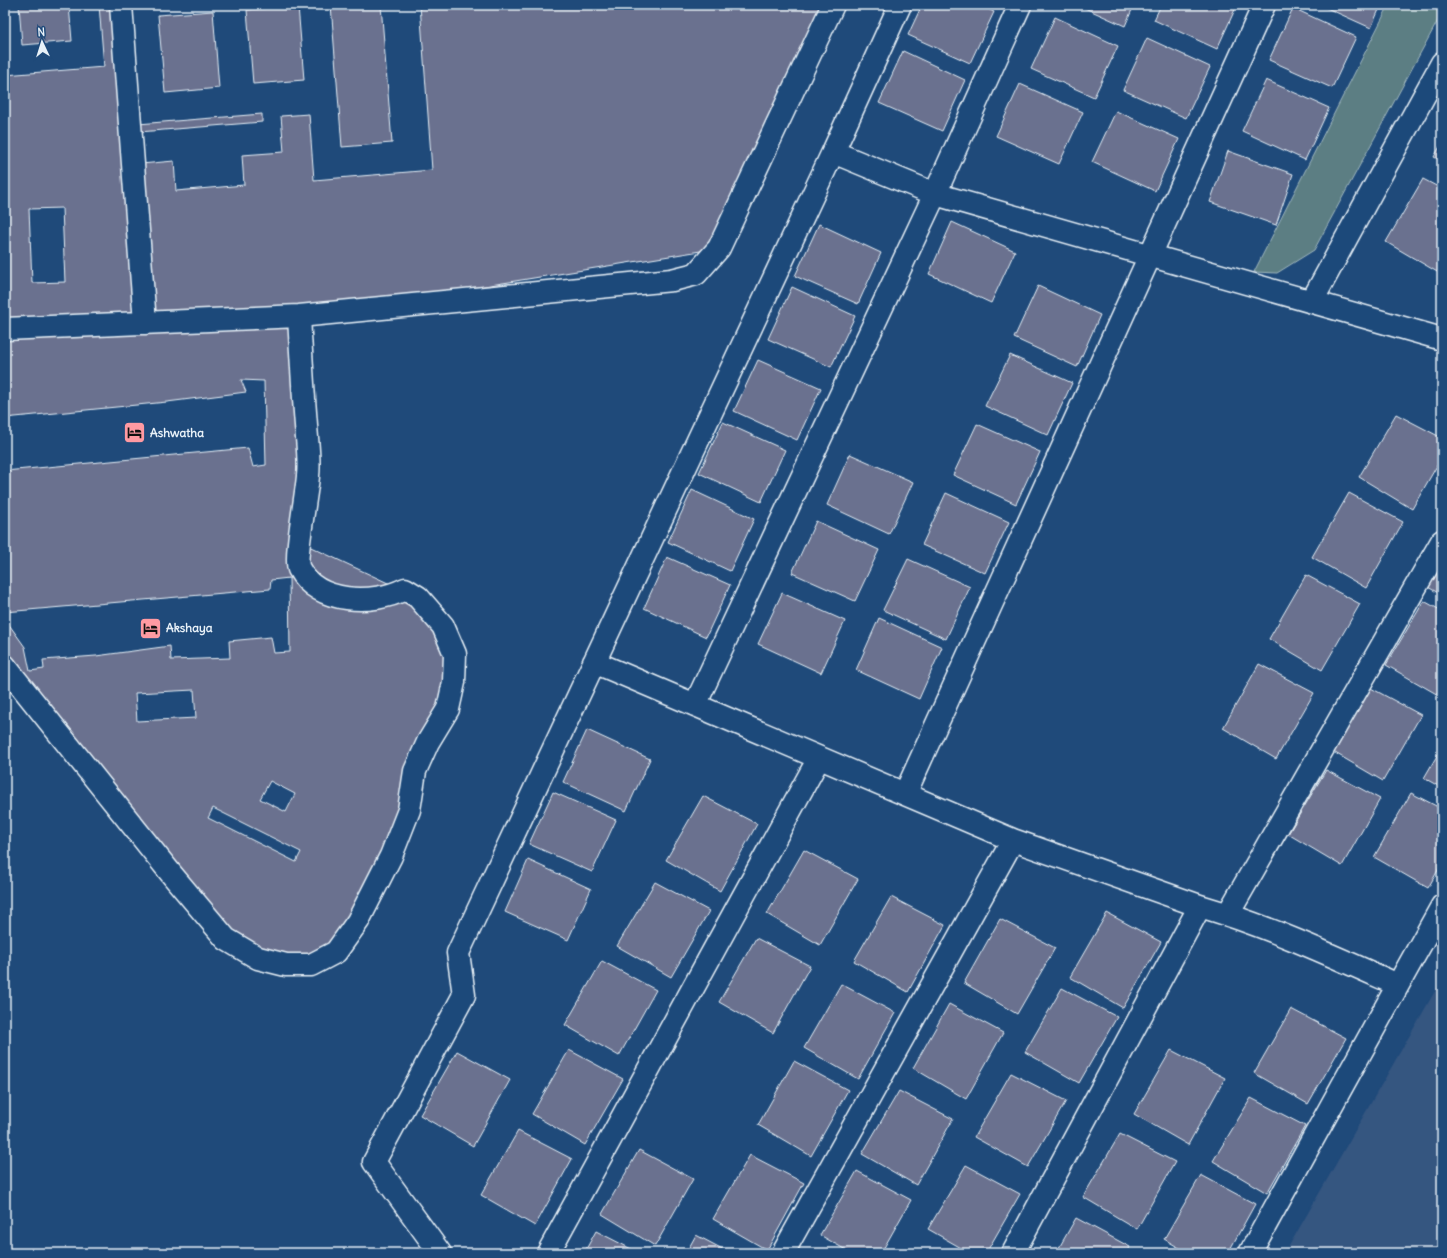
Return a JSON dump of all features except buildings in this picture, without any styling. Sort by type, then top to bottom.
[{"type":"street","points":[[121,5],[145,323]]},
{"type":"street","points":[[5,329],[299,316],[672,280],[696,274],[718,248],[833,5]]},
{"type":"street","points":[[440,1253],[374,1162],[464,995],[458,953],[833,152],[900,5]]},
{"type":"street","points":[[695,705],[935,194],[1020,5]]},
{"type":"street","points":[[905,794],[1264,5]]},
{"type":"street","points":[[1312,301],[1442,63]]},
{"type":"street","points":[[833,152],[935,194],[1442,339]]},
{"type":"street","points":[[5,666],[168,870],[226,939],[258,958],[286,965],[311,965],[336,952],[358,920],[391,856],[409,810],[415,771],[428,742],[448,709],[454,682],[455,654],[443,626],[418,597],[405,589],[380,599],[365,600],[344,597],[320,590],[308,584],[298,568],[308,474],[299,316]]},
{"type":"street","points":[[1228,914],[1442,541]]},
{"type":"street","points":[[594,662],[1013,840],[1200,906],[1228,914],[1314,947],[1398,985]]},
{"type":"street","points":[[548,1253],[819,758]]},
{"type":"street","points":[[783,1253],[1013,840]]},
{"type":"street","points":[[1013,1253],[1200,906]]},
{"type":"street","points":[[1250,1253],[1442,906]]},
{"type":"shaded area","points":[[1442,979],[1442,1253],[1285,1253]]},
{"type":"green space","points":[[1389,5],[1442,5],[1442,13],[1314,250],[1277,273],[1254,272]]},
{"type":"place","name":"Ashwatha","points":[[135,433]]},
{"type":"place","name":"Akshaya","points":[[151,628]]}]
